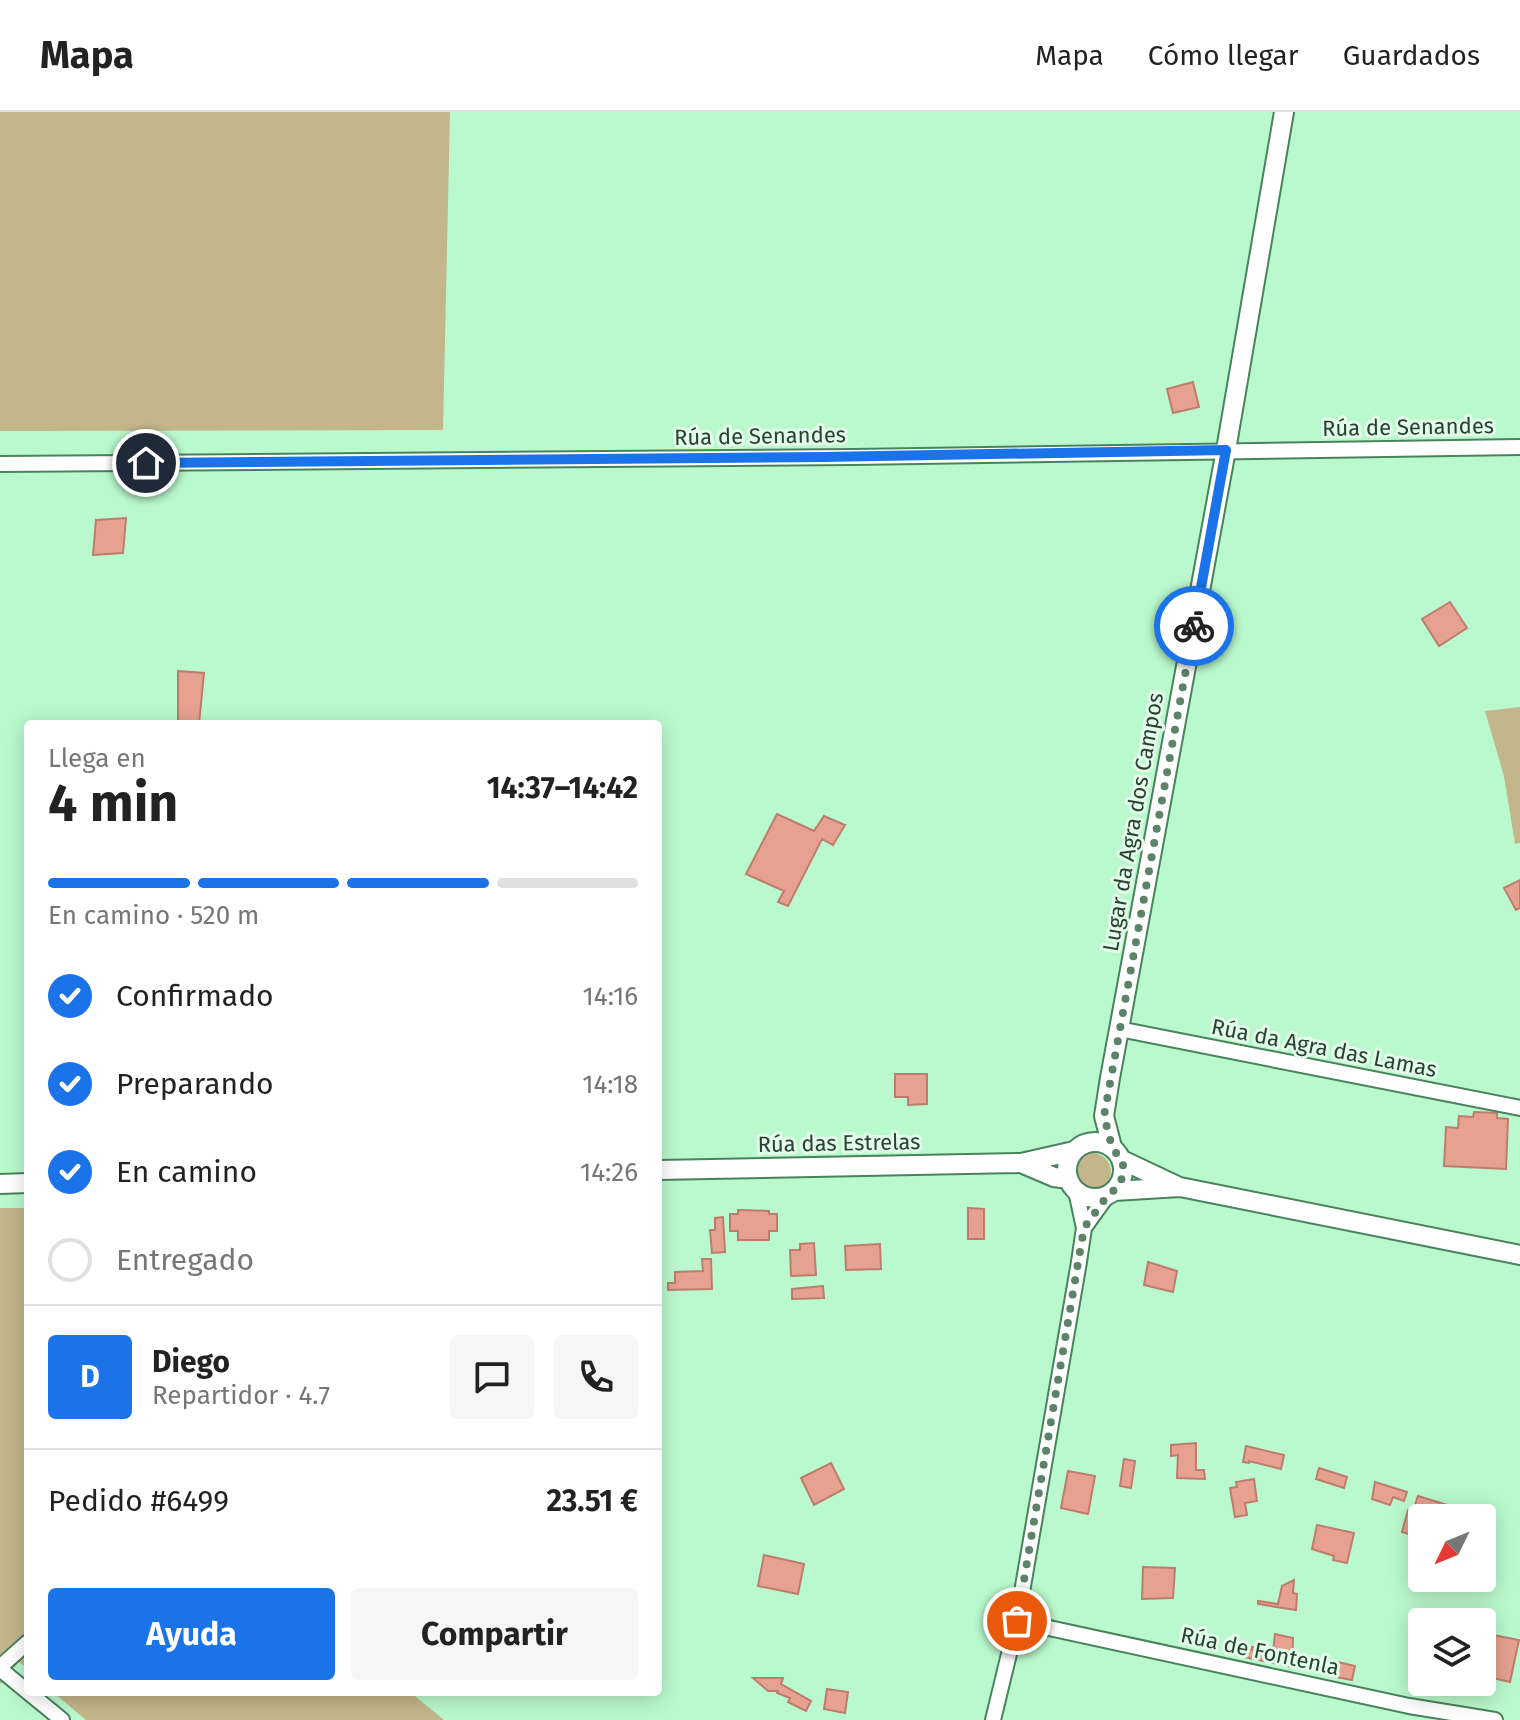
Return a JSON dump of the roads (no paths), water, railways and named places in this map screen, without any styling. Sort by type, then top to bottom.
[{"type":"street","name":"Lugar da Agra dos Campos","points":[[1080,1147],[1104,1116],[1226,450],[1284,112]]},
{"type":"street","name":"Rúa de Senandes","points":[[0,464],[805,458],[1520,447]]},
{"type":"street","name":"Rúa da Agra das Lamas","points":[[1119,1029],[1520,1108]]},
{"type":"street","name":"Lugar da Agra dos Campos","points":[[1104,1116],[1117,1154]]},
{"type":"street","points":[[993,1720],[1017,1621],[1084,1228],[1067,1167],[1080,1147],[1099,1142],[1180,1187]]},
{"type":"street","name":"Rúa das Estrelas","points":[[662,1170],[1021,1163],[1080,1147]]},
{"type":"street","points":[[1084,1228],[1123,1175],[1117,1154]]},
{"type":"street","name":"Rúa das Estrelas","points":[[1021,1163],[1072,1185]]},
{"type":"street","points":[[0,1184],[24,1183]]},
{"type":"street","points":[[1072,1185],[1091,1198],[1111,1193],[1180,1187],[1520,1255]]},
{"type":"street","name":"Rúa de Fontenla","points":[[1017,1621],[1409,1706],[1495,1720]]},
{"type":"street","points":[[24,1646],[0,1668],[24,1689]]},
{"type":"street","points":[[33,1696],[62,1720]]}]
